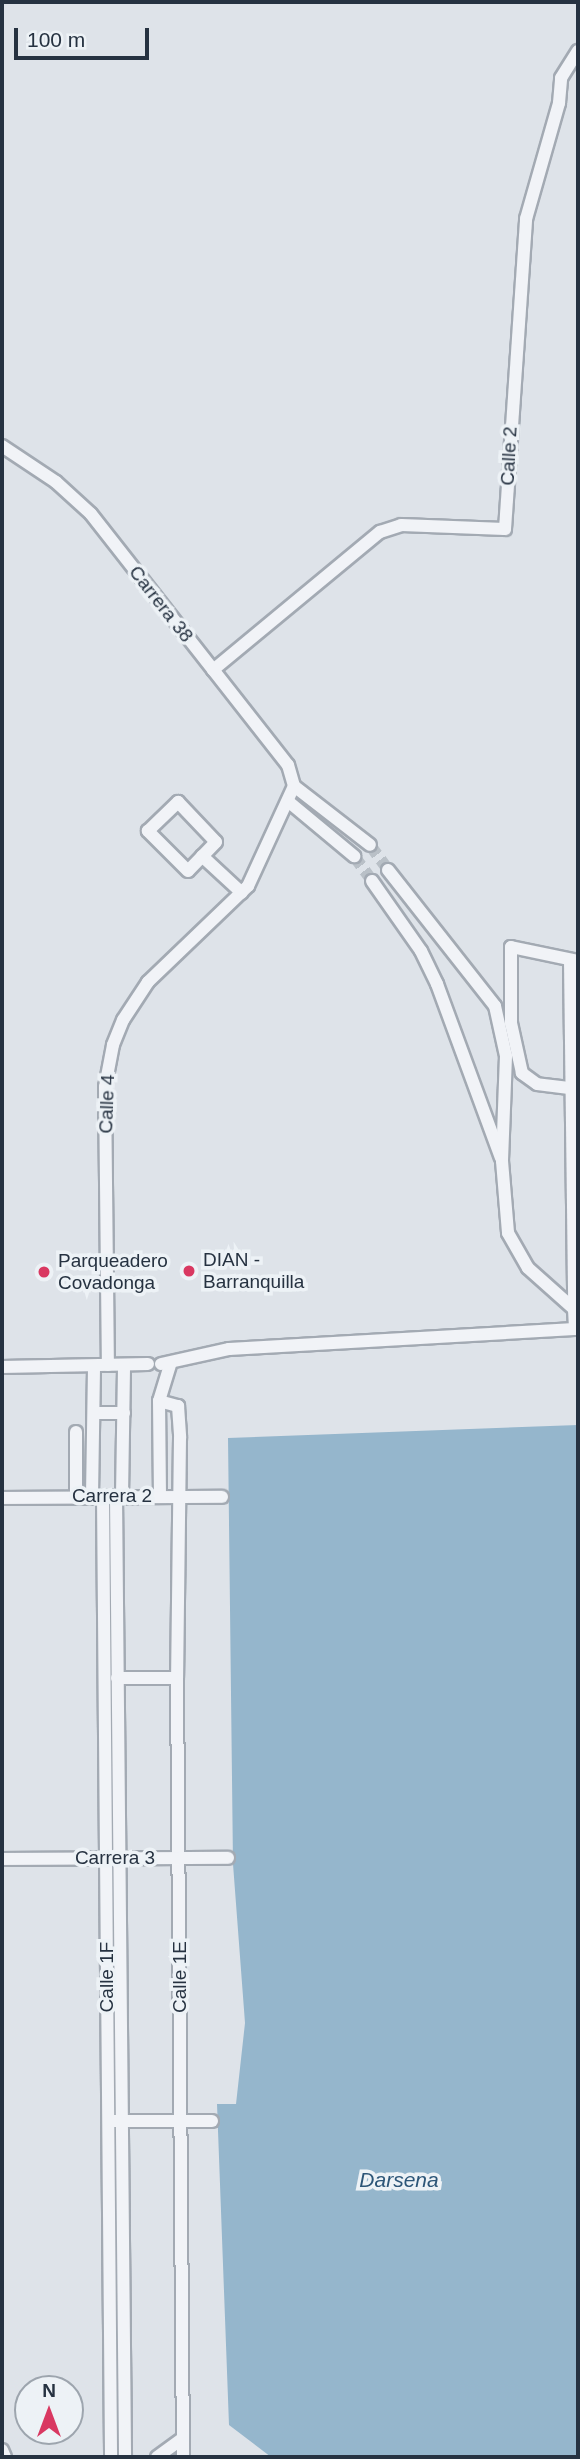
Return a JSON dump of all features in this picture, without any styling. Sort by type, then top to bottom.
[{"type":"street","name":"Calle 2","points":[[213,670],[380,532],[416,525],[505,529],[526,219],[559,103],[561,78],[578,51]]},
{"type":"street","name":"Carrera 38","points":[[2,446],[56,482],[90,514],[288,765],[294,786]]},
{"type":"street","name":"Calle 4","points":[[108,1365],[105,1087],[113,1045],[128,1009],[148,982],[242,893],[289,802],[294,786]]},
{"type":"street","points":[[294,786],[370,845]]},
{"type":"street","points":[[178,802],[216,842],[202,856],[188,870],[148,831],[178,802]]},
{"type":"street","points":[[289,802],[354,856]]},
{"type":"street","points":[[202,856],[242,893]]},
{"type":"street","points":[[388,870],[495,1006],[506,1056],[502,1161],[512,1244],[527,1268],[574,1309]]},
{"type":"street","points":[[372,881],[421,951],[437,984],[502,1161]]},
{"type":"street","points":[[2,1367],[160,1364],[229,1349],[576,1329],[569,1088],[574,961],[512,947],[509,995],[512,1040],[522,1073],[537,1084],[569,1088]]},
{"type":"street","points":[[160,1364],[160,1496]]},
{"type":"street","name":"Calle 1F","points":[[111,2457],[114,2121],[108,1496],[124,1413],[124,1365]]},
{"type":"street","name":"Calle 1F","points":[[94,1366],[94,1413],[108,1496],[117,1678],[111,1698]]},
{"type":"street","name":"Calle 1E","points":[[159,1401],[178,1406],[180,1497],[177,1678],[183,2457]]},
{"type":"street","points":[[94,1413],[124,1413]]},
{"type":"street","points":[[76,1432],[76,1496]]},
{"type":"street","name":"Carrera 2","points":[[2,1498],[222,1497]]},
{"type":"street","points":[[117,1678],[177,1678]]},
{"type":"street","name":"Carrera 3","points":[[2,1859],[228,1858]]},
{"type":"street","points":[[114,2121],[212,2121]]},
{"type":"street","name":"Calle 1F","points":[[114,2121],[125,2457]]},
{"type":"street","points":[[157,2457],[182,2439]]},
{"type":"street","points":[[2,2450],[5,2457]]},
{"type":"water","name":"Darsena","points":[[578,1425],[578,2457],[271,2457],[229,2425],[217,2104],[236,2104],[245,2023],[233,1864],[228,1438]]},
{"type":"tunnel","points":[[370,845],[388,870]]},
{"type":"tunnel","points":[[354,856],[372,881]]},
{"type":"place","name":"DIAN - Barranquilla","points":[[189,1271]]},
{"type":"place","name":"Parqueadero Covadonga","points":[[44,1272]]}]
